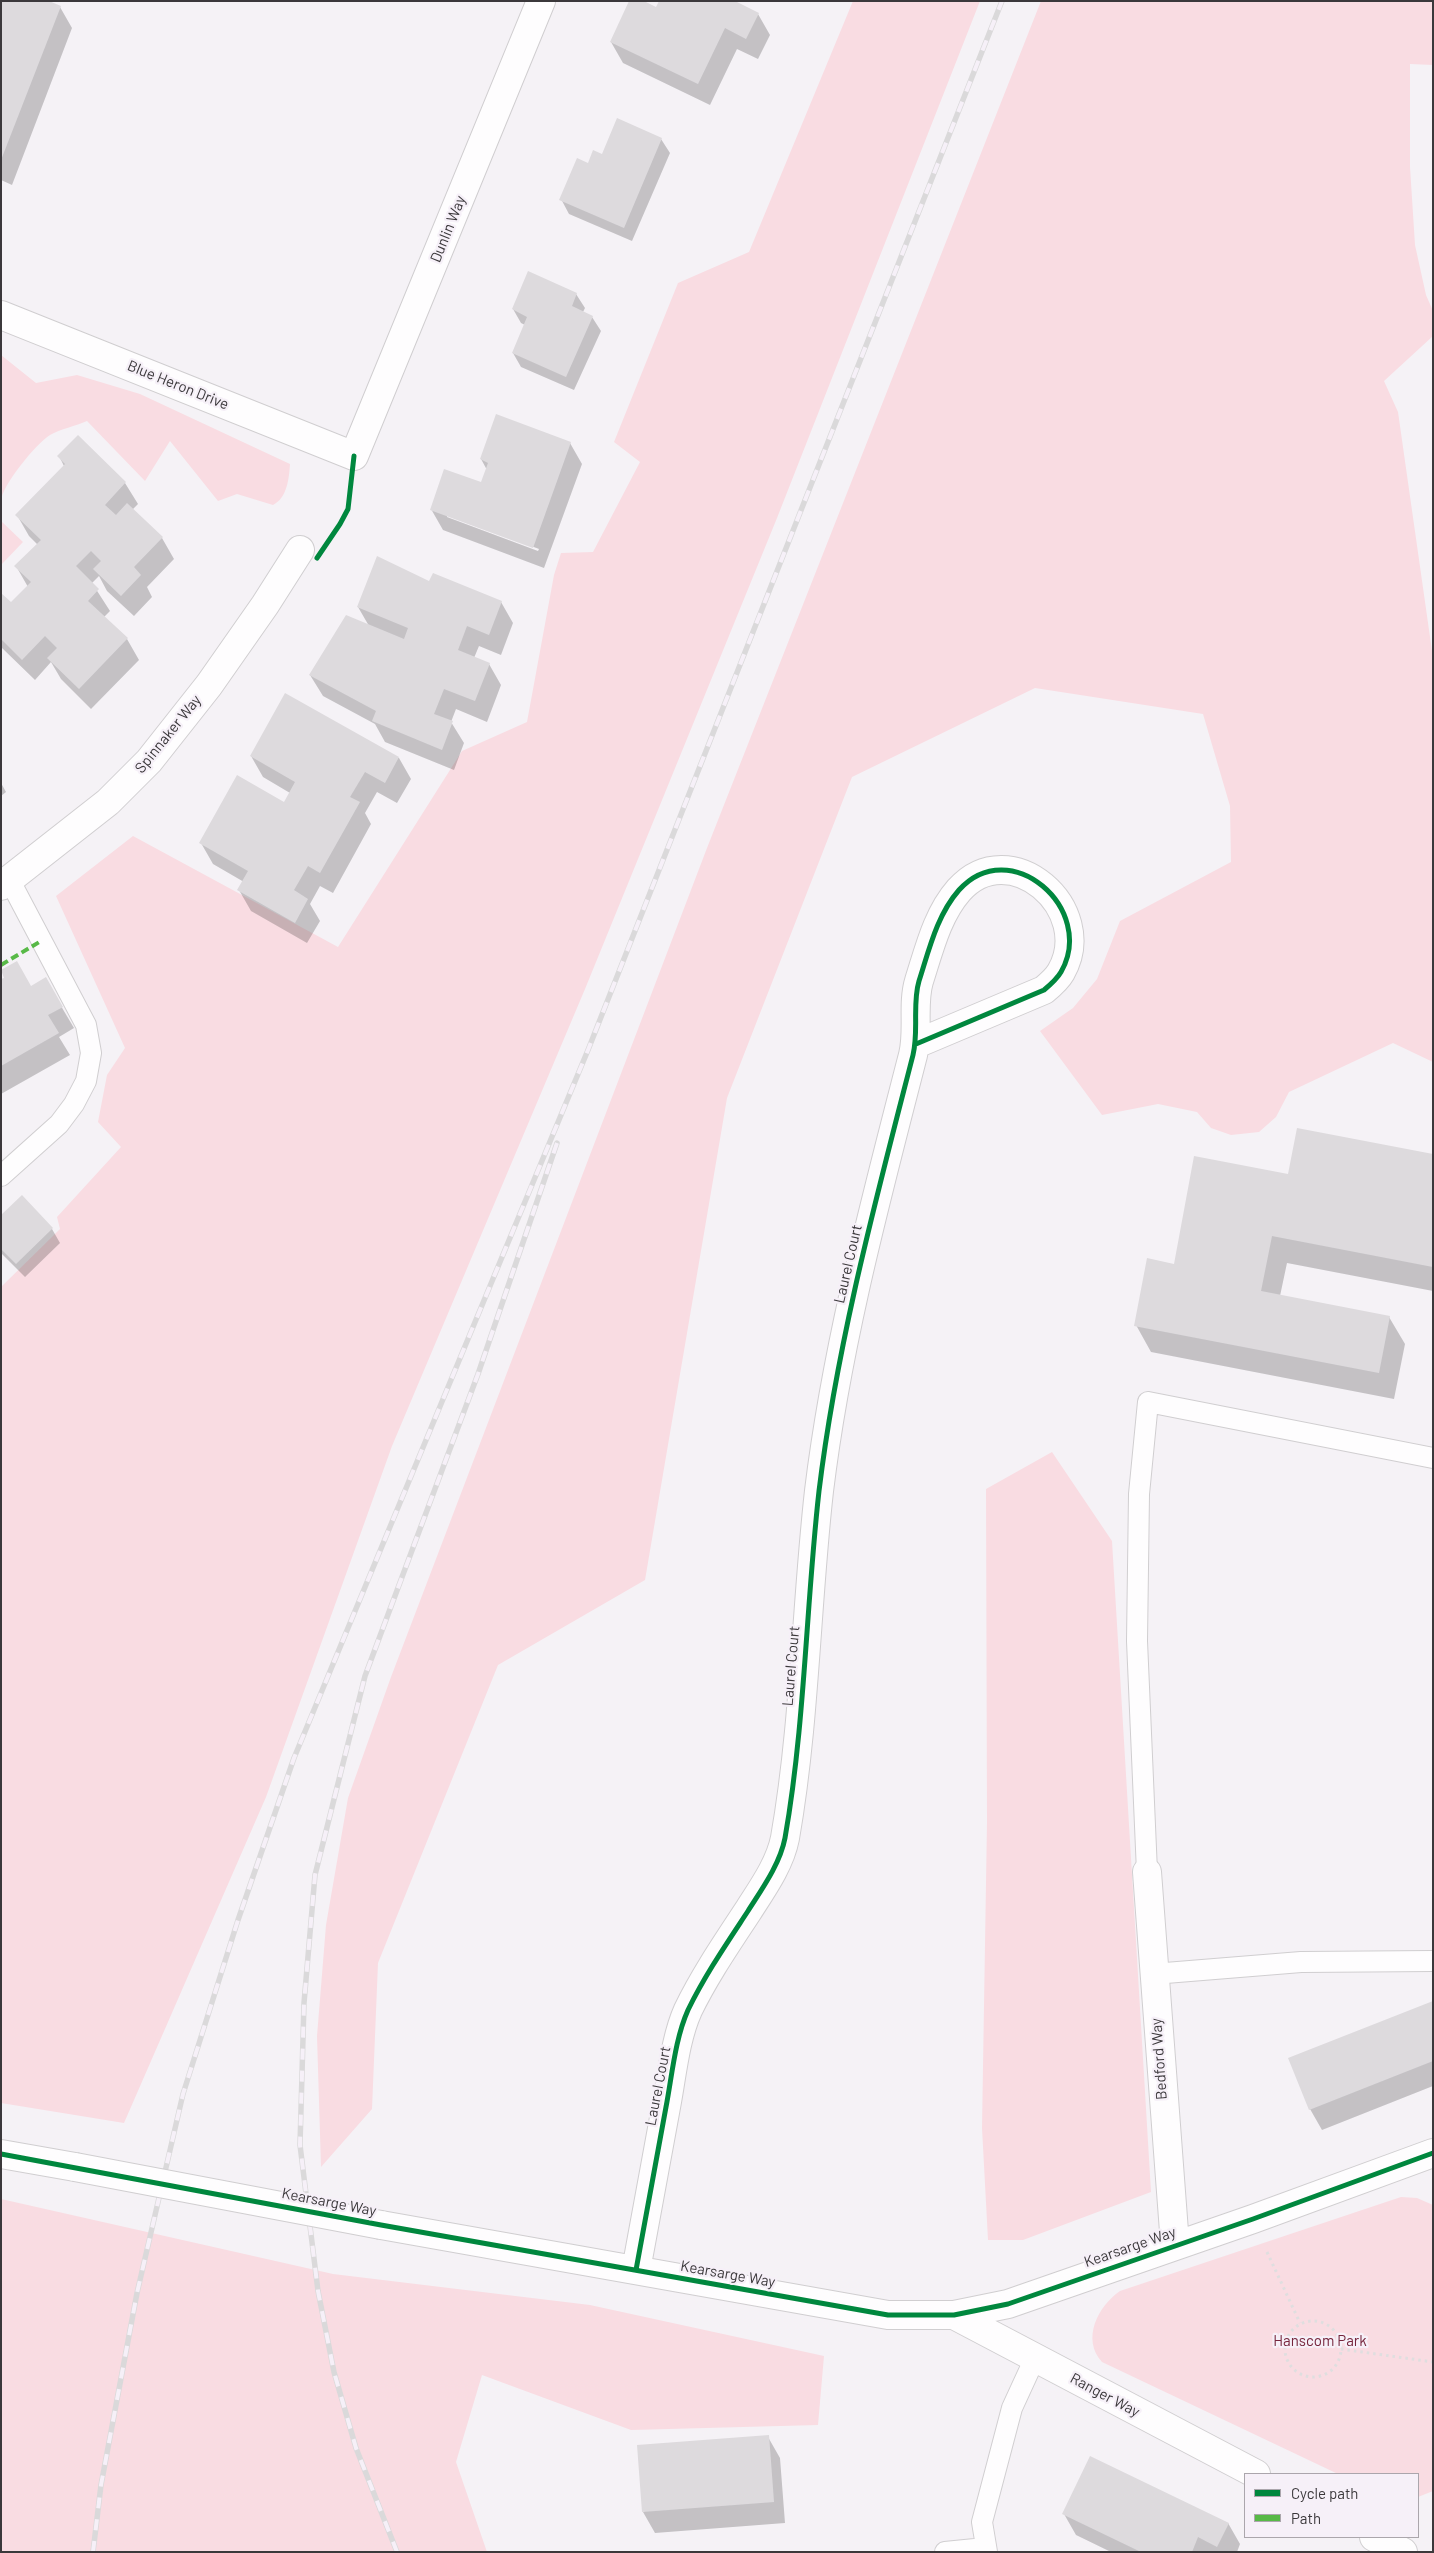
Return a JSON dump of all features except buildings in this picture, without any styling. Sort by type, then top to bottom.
[{"type":"street","name":"Dunlin Way","points":[[354,456],[541,1]]},
{"type":"street","name":"Blue Heron Drive","points":[[1,315],[354,456]]},
{"type":"street","name":"Spinnaker Way","points":[[6,884],[108,802],[149,761],[208,685],[265,605],[300,550]]},
{"type":"street","name":"Laurel Court","points":[[636,2270],[675,2057],[686,2014],[711,1968],[766,1884],[784,1844],[792,1792],[819,1493],[834,1387],[862,1253],[916,1044],[917,988],[933,936],[947,907],[961,887],[985,872],[1004,870],[1013,870],[1037,880],[1055,896],[1066,919],[1070,948],[1060,974],[1044,990],[916,1044]]},
{"type":"street","name":"Bedford Way","points":[[1147,1872],[1153,1974],[1175,2245]]},
{"type":"street","name":"Kearsarge Way","points":[[1,2154],[381,2225],[888,2315],[954,2315],[1008,2304],[1253,2219],[1433,2153]]},
{"type":"street","name":"Ranger Way","points":[[954,2315],[1254,2473]]},
{"type":"street","points":[[1376,2538],[1403,2552]]},
{"type":"lane","points":[[1,1176],[58,1124],[74,1104],[86,1082],[91,1053],[86,1025],[6,884]]},
{"type":"lane","points":[[1147,1872],[1137,1641],[1139,1494],[1148,1402],[1433,1458]]},
{"type":"lane","points":[[1153,1974],[1301,1962],[1433,1961]]},
{"type":"lane","points":[[945,2552],[986,2550],[982,2522],[1012,2408],[1035,2358]]},
{"type":"path","points":[[1263,2245],[1300,2323]]},
{"type":"path","points":[[1312,2320],[1321,2322],[1333,2329],[1342,2349],[1334,2369],[1326,2375],[1312,2378],[1293,2370],[1284,2353],[1287,2336],[1300,2323],[1312,2320]]},
{"type":"path","points":[[1342,2349],[1433,2362]]},
{"type":"green space","points":[[853,1],[980,1],[777,518],[585,989],[392,1446],[266,1797],[124,2123],[1,2103],[1,1287],[60,1229],[57,1217],[121,1147],[98,1122],[107,1075],[125,1048],[56,896],[133,836],[338,947],[462,751],[527,722],[554,575],[561,553],[593,552],[640,462],[614,442],[678,283],[749,252]]},
{"type":"green space","points":[[1041,1],[1433,1],[1433,65],[1410,64],[1410,167],[1415,245],[1426,295],[1433,311],[1433,336],[1384,381],[1398,412],[1433,658],[1433,1062],[1393,1043],[1289,1092],[1276,1117],[1259,1132],[1231,1135],[1211,1128],[1197,1112],[1158,1104],[1102,1115],[1040,1031],[1073,1008],[1097,979],[1120,921],[1231,862],[1230,806],[1203,714],[1035,688],[852,777],[727,1098],[645,1580],[498,1665],[378,1963],[372,2109],[321,2167],[317,2036],[326,1925],[348,1798],[391,1677],[707,848]]},
{"type":"green space","points":[[1,355],[36,383],[77,375],[140,394],[290,464],[288,482],[284,493],[278,502],[273,505],[237,494],[218,501],[170,441],[145,481],[87,421],[54,433],[44,440],[13,475],[1,501]]},
{"type":"green space","points":[[1,521],[23,542],[1,565]]},
{"type":"green space","points":[[1052,1452],[1112,1541],[1151,2192],[1023,2240],[988,2240],[982,2128],[987,1822],[986,1489]]},
{"type":"green space","name":"Hanscom Park","points":[[1401,2197],[1417,2198],[1433,2205],[1433,2491],[1419,2497],[1419,2473],[1336,2473],[1102,2362],[1096,2353],[1093,2343],[1095,2324],[1105,2305],[1120,2291]]},
{"type":"green space","points":[[1,2199],[333,2274],[590,2305],[824,2356],[818,2425],[631,2430],[482,2375],[456,2462],[487,2552],[1,2552]]},
{"type":"railway","points":[[93,2552],[101,2485],[137,2293],[183,2094],[238,1920],[294,1758],[588,1050],[1002,1]]},
{"type":"railway","points":[[397,2552],[356,2448],[334,2372],[318,2291],[300,2145],[304,2003],[315,1875],[365,1676],[478,1374],[557,1143]]},
{"type":"marked path","points":[[1,965],[41,941]]},
{"type":"cycle path","points":[[317,558],[348,509],[354,456]]},
{"type":"cycle path","points":[[636,2270],[674,2058],[684,2021],[709,1972],[770,1876],[783,1848],[797,1752],[819,1491],[827,1436],[836,1381],[859,1272],[915,1046],[916,999],[919,981],[939,922],[959,890],[980,875],[1002,870],[1023,874],[1043,886],[1058,903],[1067,925],[1069,948],[1058,977],[1044,990],[916,1044]]},
{"type":"cycle path","points":[[1,2154],[381,2225],[888,2315],[954,2315],[1008,2304],[1253,2219],[1433,2153]]}]
